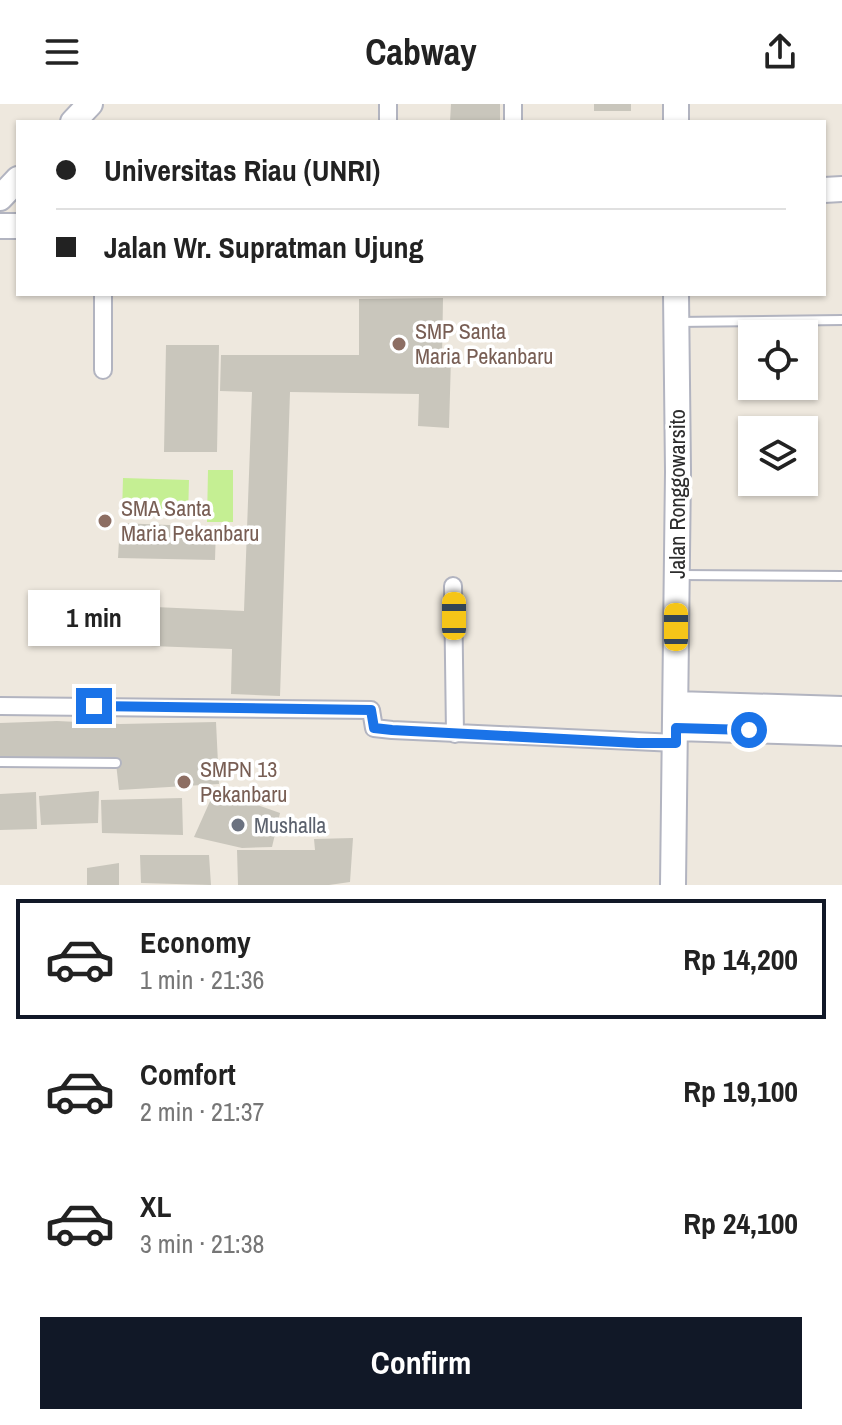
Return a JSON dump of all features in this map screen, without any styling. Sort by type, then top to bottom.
[{"type":"street","points":[[75,120],[90,104]]},
{"type":"street","points":[[0,198],[16,181]]},
{"type":"street","points":[[103,296],[103,370]]},
{"type":"street","name":"Jalan Ronggowarsito","points":[[673,885],[677,575],[676,296]]},
{"type":"street","points":[[453,586],[455,734]]},
{"type":"street","points":[[676,704],[842,709]]},
{"type":"street","points":[[0,706],[371,710],[374,728],[455,734],[676,736],[842,733]]},
{"type":"lane","points":[[676,322],[842,320]]},
{"type":"lane","points":[[677,575],[842,576]]},
{"type":"lane","points":[[0,762],[116,763]]},
{"type":"green space","points":[[208,470],[233,470],[233,522],[207,522]]},
{"type":"green space","points":[[123,478],[189,480],[188,517],[122,515]]},
{"type":"building","points":[[451,104],[500,104],[500,120],[450,120]]},
{"type":"building","points":[[594,104],[631,104],[631,111],[594,111]]},
{"type":"building","points":[[443,298],[442,359],[451,358],[449,428],[418,426],[419,394],[290,392],[280,696],[231,694],[232,649],[42,642],[43,602],[244,611],[252,392],[220,391],[221,355],[359,355],[359,299]]},
{"type":"building","points":[[166,345],[219,345],[217,452],[164,452]]},
{"type":"building","points":[[120,523],[216,527],[215,560],[118,558]]},
{"type":"building","points":[[57,721],[120,724],[216,722],[219,784],[119,790],[116,763],[0,758],[0,723]]},
{"type":"building","name":"Mushalla","points":[[215,790],[280,813],[272,847],[242,848],[194,837]]},
{"type":"building","points":[[99,791],[98,823],[41,825],[39,796]]},
{"type":"building","points":[[36,792],[37,829],[0,830],[0,794]]},
{"type":"building","points":[[182,798],[183,835],[102,833],[101,800]]},
{"type":"building","points":[[353,838],[350,882],[329,885],[238,885],[237,850],[315,850],[314,839]]},
{"type":"building","points":[[140,855],[209,855],[211,885],[141,883]]},
{"type":"building","points":[[119,863],[119,885],[87,885],[87,868]]},
{"type":"place","name":"SMP Santa Maria Pekanbaru","points":[[399,344]]},
{"type":"place","name":"SMA Santa Maria Pekanbaru","points":[[105,521]]},
{"type":"place","name":"SMPN 13 Pekanbaru","points":[[184,782]]},
{"type":"place","name":"Mushalla","points":[[238,825]]},
{"type":"route","points":[[94,706],[371,710],[374,728],[638,743],[676,743],[676,728],[749,730]]}]
